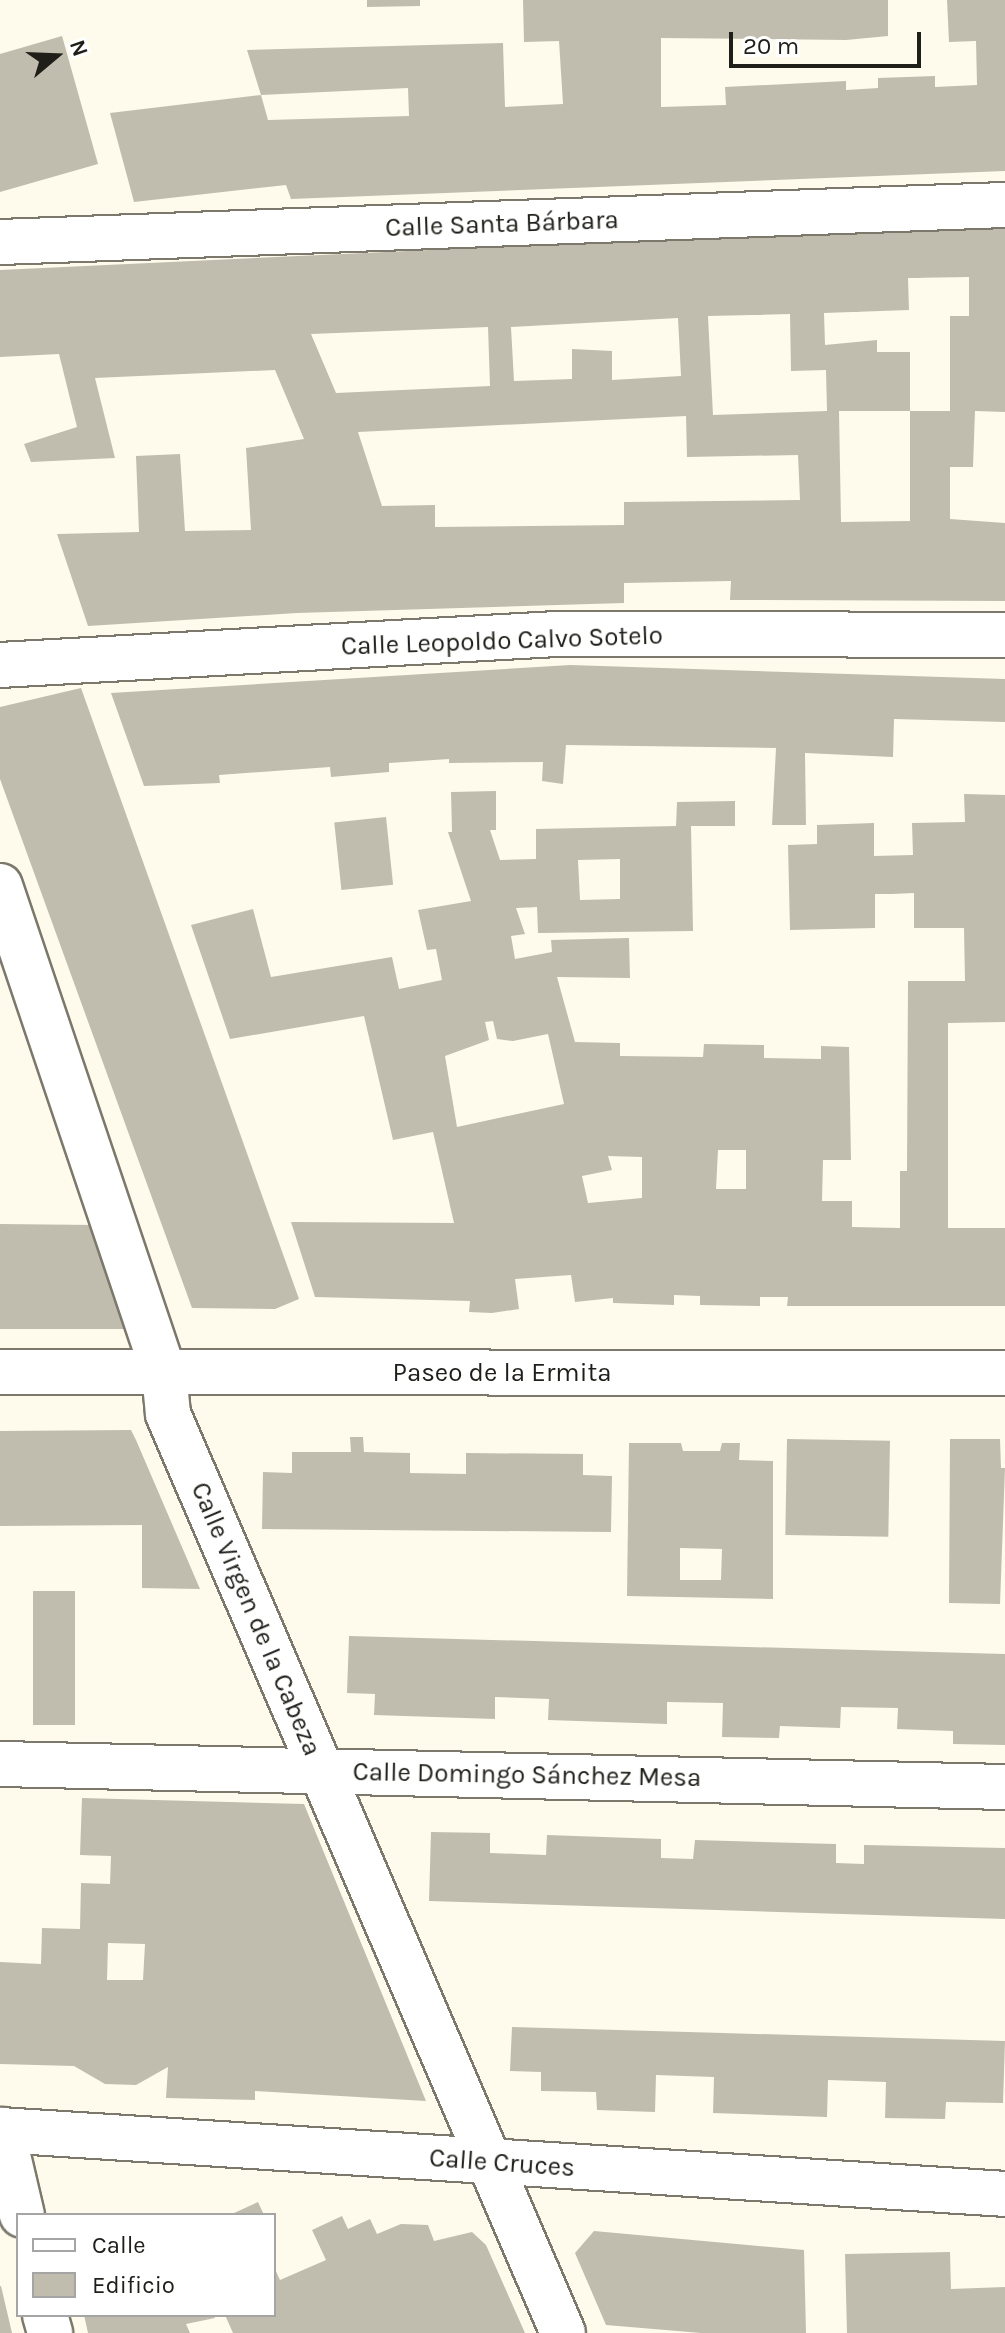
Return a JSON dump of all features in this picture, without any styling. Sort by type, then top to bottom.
[{"type":"street","name":"Calle Santa Bárbara","points":[[0,242],[1005,205]]},
{"type":"street","name":"Calle Leopoldo Calvo Sotelo","points":[[0,665],[556,634],[1005,635]]},
{"type":"street","name":"Calle Virgen de la Cabeza","points":[[0,886],[164,1373],[168,1414],[563,2333]]},
{"type":"street","name":"Paseo de la Ermita","points":[[0,1372],[1005,1373]]},
{"type":"street","name":"Calle Domingo Sánchez Mesa","points":[[0,1764],[1005,1787]]},
{"type":"street","name":"Calle Cruces","points":[[1,2130],[1005,2194]]},
{"type":"street","points":[[1,2130],[22,2213]]},
{"type":"building","points":[[367,0],[420,0],[420,6],[367,7]]},
{"type":"building","points":[[523,0],[888,0],[888,36],[846,40],[661,38],[661,107],[726,105],[725,87],[846,81],[846,90],[878,88],[878,78],[935,76],[935,87],[977,85],[976,41],[949,42],[947,0],[1005,0],[1005,171],[291,199],[286,185],[134,202],[110,113],[261,95],[247,50],[503,43],[505,107],[563,104],[559,41],[524,42]],"holes":[[[408,88],[409,116],[268,120],[261,95]]]},
{"type":"building","points":[[62,36],[98,164],[0,192],[0,54]]},
{"type":"building","points":[[1005,223],[1005,412],[975,411],[973,467],[950,467],[950,519],[1005,523],[1005,601],[730,600],[731,581],[624,583],[624,603],[297,613],[88,626],[57,534],[139,532],[136,456],[180,454],[185,531],[251,530],[246,448],[304,439],[275,370],[95,378],[115,458],[31,462],[24,444],[77,427],[59,354],[0,357],[0,270]],"holes":[[[969,277],[969,316],[950,316],[950,411],[910,411],[910,352],[877,352],[877,340],[825,345],[824,313],[909,310],[908,278]],[[790,314],[791,371],[826,370],[827,411],[713,415],[708,316]],[[678,318],[681,376],[612,380],[612,351],[572,349],[572,379],[514,381],[511,327]],[[488,327],[490,386],[336,393],[311,334]],[[839,411],[910,411],[910,521],[841,522]],[[686,416],[687,457],[798,455],[800,500],[624,502],[624,525],[435,527],[435,505],[382,506],[358,432]]]},
{"type":"building","points":[[570,665],[1005,679],[1005,722],[894,719],[893,757],[805,753],[806,825],[772,825],[776,748],[566,745],[563,784],[542,781],[543,762],[449,763],[449,759],[389,763],[389,772],[331,777],[330,767],[219,775],[220,783],[144,786],[111,693]]},
{"type":"building","points":[[81,688],[299,1299],[275,1309],[192,1308],[0,779],[0,707]]},
{"type":"building","points":[[496,791],[496,830],[490,830],[500,860],[536,859],[536,829],[676,826],[677,802],[735,801],[735,826],[691,826],[693,931],[538,933],[537,907],[516,908],[525,934],[511,936],[515,959],[552,952],[551,940],[629,938],[630,978],[557,977],[575,1042],[620,1043],[620,1056],[703,1057],[704,1044],[764,1045],[764,1058],[821,1059],[821,1046],[849,1047],[851,1160],[823,1160],[822,1201],[852,1201],[852,1227],[900,1228],[900,1171],[907,1171],[908,981],[965,981],[964,928],[914,928],[914,893],[875,894],[875,928],[790,930],[788,845],[817,844],[817,825],[874,823],[874,856],[913,855],[912,823],[965,822],[964,794],[1005,795],[1005,1022],[948,1023],[948,1228],[1005,1228],[1005,1306],[787,1306],[788,1297],[760,1297],[760,1306],[700,1305],[700,1296],[674,1295],[674,1305],[613,1303],[613,1298],[575,1302],[571,1275],[515,1279],[519,1309],[492,1313],[469,1312],[470,1301],[315,1297],[291,1222],[454,1223],[433,1132],[393,1140],[364,1016],[230,1039],[191,925],[253,909],[271,977],[392,957],[399,989],[442,980],[436,949],[427,950],[418,910],[471,901],[448,832],[452,832],[451,792]],"holes":[[[620,859],[620,899],[580,900],[578,860]],[[493,1021],[497,1039],[513,1041],[548,1034],[564,1104],[457,1127],[445,1056],[489,1040],[485,1022]],[[718,1150],[746,1150],[746,1189],[716,1189]],[[608,1156],[642,1157],[642,1198],[588,1203],[582,1176],[612,1170]]]},
{"type":"building","points":[[386,817],[393,885],[341,890],[334,822]]},
{"type":"building","points":[[0,1224],[96,1225],[127,1329],[0,1329]]},
{"type":"building","points":[[131,1430],[200,1589],[142,1588],[142,1525],[0,1526],[0,1431]]},
{"type":"building","points":[[350,1437],[363,1437],[364,1452],[410,1453],[410,1473],[466,1474],[466,1453],[583,1454],[583,1475],[612,1476],[611,1532],[262,1529],[263,1472],[292,1473],[292,1452],[351,1452]]},
{"type":"building","points":[[787,1439],[890,1441],[888,1537],[785,1535]]},
{"type":"building","points":[[950,1439],[1000,1439],[1001,1468],[1005,1468],[1000,1604],[949,1603]]},
{"type":"building","points":[[629,1443],[681,1443],[683,1451],[720,1451],[722,1443],[740,1443],[739,1460],[773,1461],[773,1599],[627,1596]],"holes":[[[680,1548],[722,1549],[721,1580],[680,1580]]]},
{"type":"building","points":[[33,1591],[75,1591],[75,1725],[33,1725]]},
{"type":"building","points":[[349,1636],[1005,1654],[1005,1745],[953,1744],[953,1731],[897,1729],[898,1708],[841,1707],[840,1728],[780,1726],[779,1738],[722,1737],[723,1703],[667,1702],[667,1724],[548,1720],[549,1699],[495,1697],[495,1719],[374,1715],[375,1694],[347,1693]]},
{"type":"building","points":[[82,1798],[304,1804],[426,2101],[255,2091],[255,2100],[166,2098],[168,2067],[136,2085],[105,2084],[74,2066],[0,2064],[0,1962],[41,1964],[42,1928],[80,1929],[81,1883],[110,1884],[111,1856],[80,1855]],"holes":[[[108,1943],[145,1944],[143,1980],[107,1980]]]},
{"type":"building","points":[[431,1832],[490,1833],[490,1853],[546,1855],[547,1835],[661,1839],[661,1858],[693,1859],[695,1840],[836,1844],[836,1863],[864,1864],[864,1845],[1005,1848],[1005,1919],[429,1901]]},
{"type":"building","points":[[512,2027],[1005,2041],[1003,2103],[946,2102],[945,2119],[885,2118],[886,2082],[828,2080],[827,2117],[713,2113],[714,2077],[656,2075],[655,2112],[597,2110],[596,2092],[541,2091],[541,2072],[510,2071]]},
{"type":"building","points":[[258,2202],[263,2213],[234,2213]]},
{"type":"building","points":[[342,2216],[348,2229],[370,2219],[377,2234],[401,2224],[428,2225],[434,2241],[472,2232],[486,2245],[525,2333],[233,2333],[226,2317],[276,2317],[276,2271],[280,2280],[326,2260],[312,2230]]},
{"type":"building","points":[[594,2231],[804,2250],[806,2333],[701,2333],[606,2325],[575,2253]]},
{"type":"building","points":[[950,2252],[951,2289],[1005,2287],[1005,2333],[847,2333],[845,2254]]},
{"type":"building","points":[[1,2286],[12,2333],[0,2333]]},
{"type":"building","points":[[84,2317],[215,2318],[186,2324],[190,2333],[88,2333]]}]
